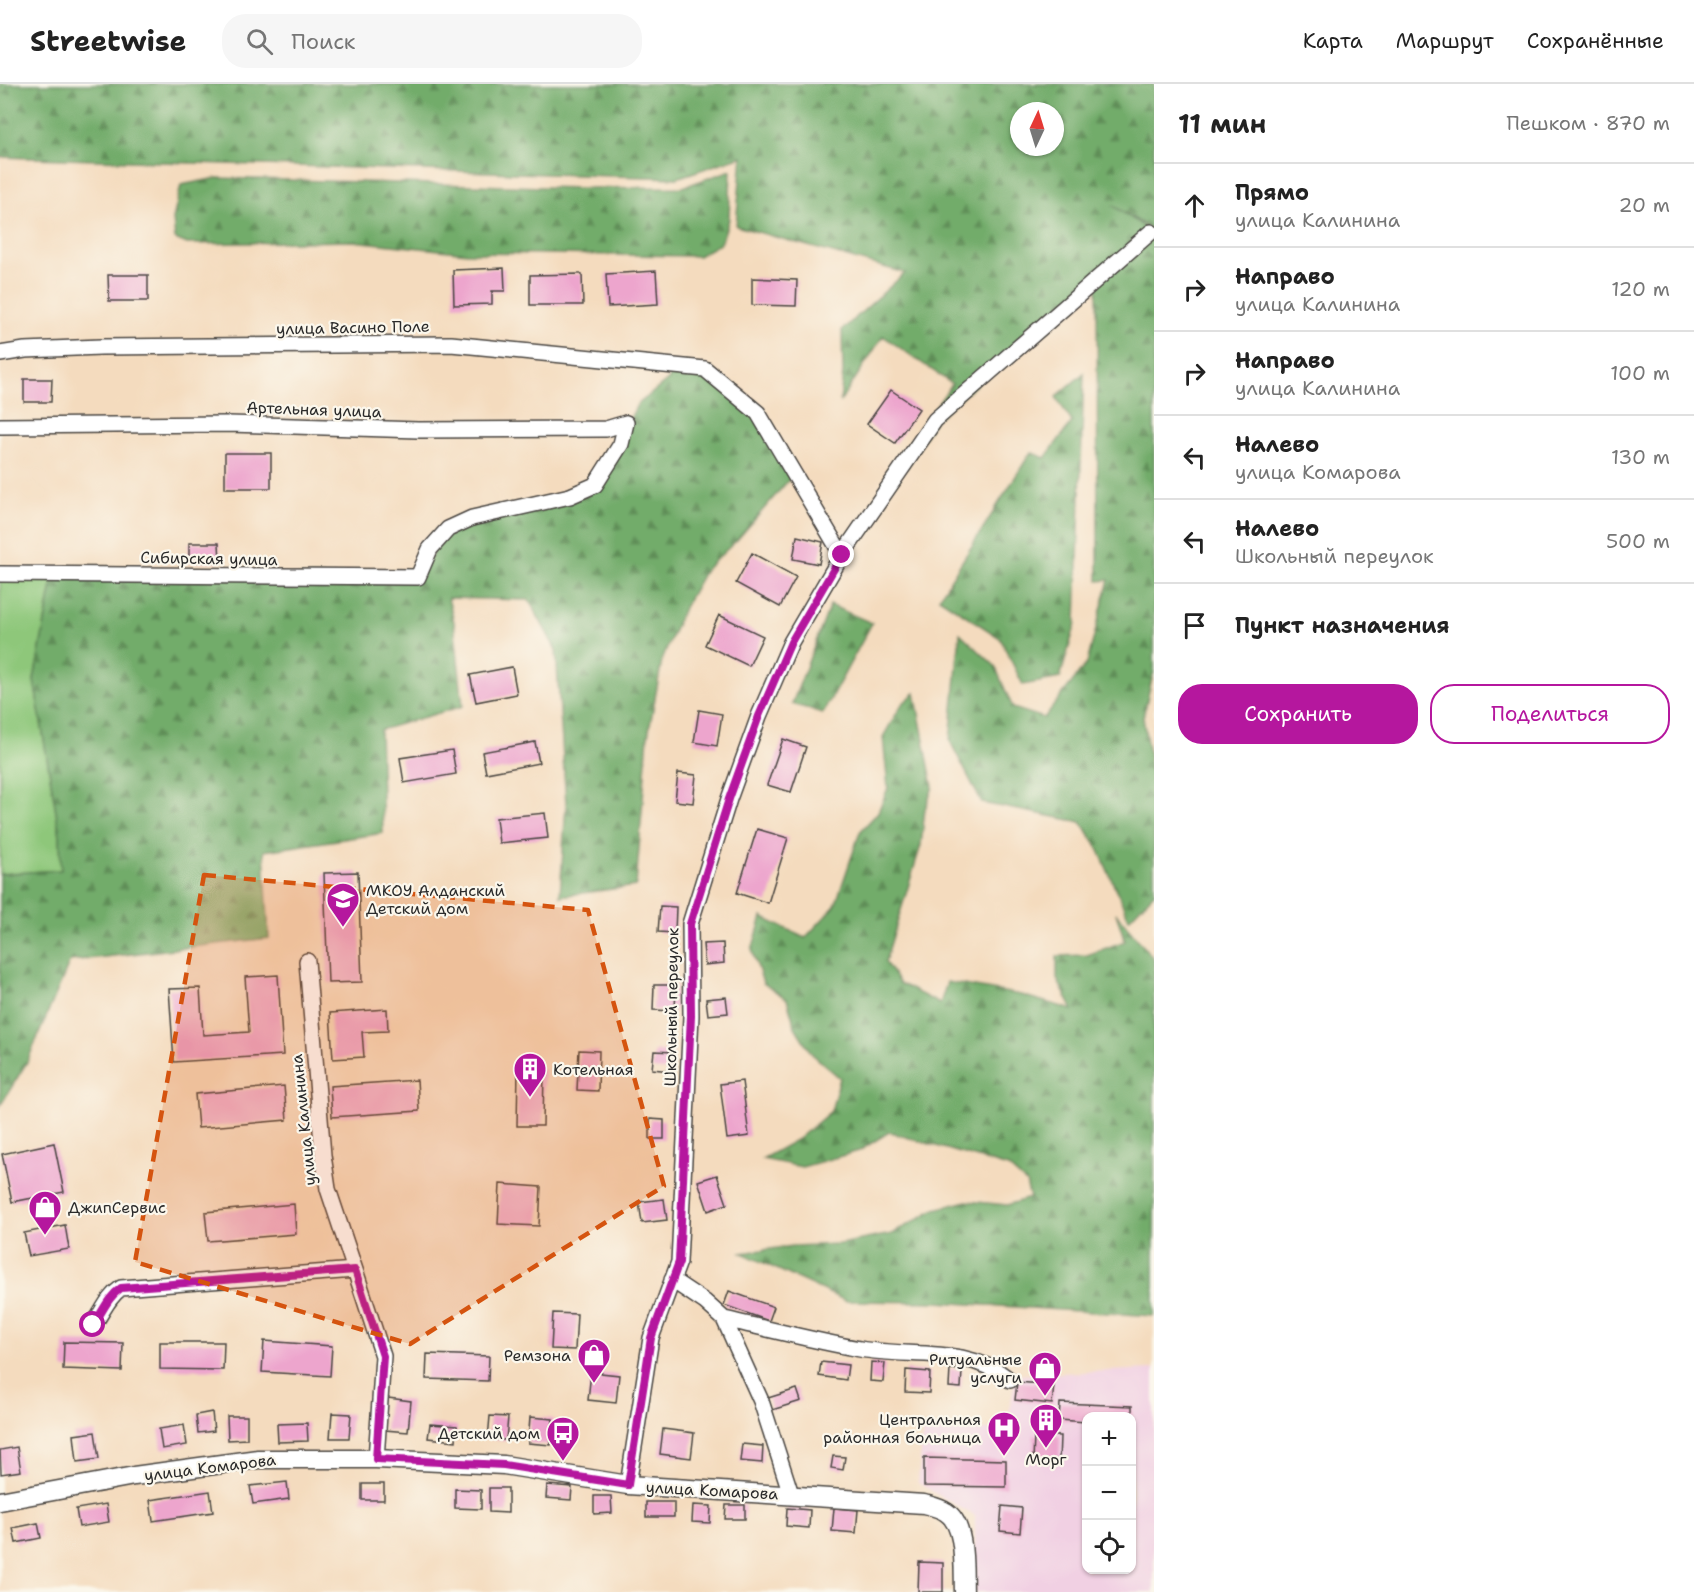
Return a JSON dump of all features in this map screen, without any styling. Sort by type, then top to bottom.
[{"type":"street","name":"Школьный переулок","points":[[628,1485],[651,1338],[679,1262],[691,1016],[690,924],[729,799],[759,716],[791,642],[842,555],[935,420],[1151,232]]},
{"type":"street","name":"улица Васино Поле","points":[[0,354],[26,350],[101,347],[451,344],[705,369],[758,413],[842,555]]},
{"type":"street","name":"Артельная улица","points":[[0,426],[228,424],[418,430],[606,429],[626,423],[621,444],[595,485],[570,496],[472,518],[448,529],[430,549],[418,577]]},
{"type":"street","name":"Сибирская улица","points":[[0,574],[418,577]]},
{"type":"street","name":"улица Калинина","points":[[307,962],[322,1155],[328,1189],[383,1356],[376,1459]]},
{"type":"street","points":[[93,1325],[102,1313],[109,1297],[121,1288],[355,1270]]},
{"type":"street","points":[[672,1280],[705,1302],[724,1319],[761,1401],[791,1494]]},
{"type":"street","points":[[724,1319],[859,1349],[959,1357],[996,1369],[1010,1380]]},
{"type":"street","name":"улица Комарова","points":[[0,1501],[134,1476],[258,1459],[376,1459],[504,1465],[628,1485],[924,1504],[946,1512],[953,1519],[963,1544],[964,1592]]},
{"type":"highlighted area","points":[[204,875],[588,910],[664,1186],[410,1344],[135,1262]]},
{"type":"shaded area","name":"Центральная районная больница","points":[[1154,1369],[1154,1592],[975,1592],[975,1516],[918,1483],[923,1430],[1006,1430],[1016,1375]]},
{"type":"green space","points":[[0,84],[1154,84],[1154,231],[1112,205],[1154,234],[1154,670],[1143,717],[1154,788],[1154,893],[1129,919],[1097,846],[1081,822],[982,803],[950,741],[960,633],[995,666],[1013,708],[1044,718],[1087,663],[1109,580],[1098,581],[1097,281],[935,420],[906,468],[898,459],[952,384],[883,336],[840,402],[843,372],[842,330],[905,273],[736,226],[742,156],[677,178],[0,157]]},
{"type":"green space","points":[[731,170],[729,219],[721,243],[698,256],[468,253],[353,241],[187,244],[175,239],[173,219],[181,185],[217,178],[581,188],[683,187]]},
{"type":"green space","points":[[675,366],[705,369],[758,413],[794,474],[737,540],[705,570],[681,613],[662,660],[648,736],[636,886],[560,896],[566,804],[556,650],[529,600],[448,598],[454,622],[463,706],[380,730],[383,833],[264,851],[269,938],[70,961],[27,1062],[0,1106],[0,874],[61,870],[60,835],[34,680],[54,575],[418,577],[448,529],[595,485],[637,405],[668,380]]},
{"type":"green space","points":[[1084,373],[1076,623],[1060,678],[1023,685],[1000,638],[939,598],[1031,452],[1045,458],[1072,422],[1056,397]]},
{"type":"green space","points":[[0,574],[54,575],[34,680],[60,835],[61,870],[0,874]]},
{"type":"green space","points":[[830,605],[872,623],[823,713],[792,704]]},
{"type":"green space","points":[[915,693],[933,787],[925,809],[921,845],[885,962],[899,983],[940,1004],[947,982],[1021,995],[1073,1010],[1057,979],[1057,956],[1087,955],[1125,941],[1116,913],[1154,959],[1154,1316],[937,1302],[846,1301],[742,1253],[792,1246],[840,1244],[892,1234],[935,1209],[967,1201],[1007,1205],[1030,1198],[1026,1183],[1008,1167],[889,1132],[859,1151],[802,1167],[762,1159],[798,1139],[831,1111],[840,1078],[812,1054],[795,1027],[787,999],[763,983],[752,950],[762,917],[805,938],[835,906],[860,832],[878,812],[888,788],[883,737],[902,704]]},
{"type":"building","points":[[504,268],[505,291],[492,291],[492,304],[454,305],[453,270]]},
{"type":"building","points":[[656,271],[658,304],[608,307],[606,274]]},
{"type":"building","points":[[582,274],[583,305],[530,305],[530,275]]},
{"type":"building","points":[[108,275],[148,275],[148,301],[109,301]]},
{"type":"building","points":[[752,278],[797,280],[796,306],[752,305]]},
{"type":"building","points":[[24,379],[52,379],[51,402],[24,402]]},
{"type":"building","points":[[891,390],[919,409],[895,443],[867,424]]},
{"type":"building","points":[[225,453],[271,453],[271,488],[225,488]]},
{"type":"building","points":[[797,536],[823,542],[819,564],[793,559]]},
{"type":"building","points":[[189,543],[219,543],[220,562],[189,562]]},
{"type":"building","points":[[752,553],[796,577],[780,607],[736,583]]},
{"type":"building","points":[[719,615],[763,636],[749,666],[705,645]]},
{"type":"building","points":[[512,667],[517,694],[476,702],[470,675]]},
{"type":"building","points":[[699,710],[722,714],[717,746],[694,742]]},
{"type":"building","points":[[783,739],[806,747],[791,792],[767,785]]},
{"type":"building","points":[[535,742],[539,763],[486,773],[482,752]]},
{"type":"building","points":[[452,750],[456,774],[404,783],[400,758]]},
{"type":"building","points":[[678,773],[696,775],[693,803],[675,801]]},
{"type":"building","points":[[545,813],[548,838],[499,843],[496,818]]},
{"type":"building","points":[[757,829],[788,838],[768,903],[737,893]]},
{"type":"building","name":"МКОУ Алданский Детский дом","points":[[358,872],[362,982],[328,983],[324,873]]},
{"type":"building","points":[[660,906],[676,907],[675,933],[658,932]]},
{"type":"building","points":[[723,943],[724,963],[705,965],[703,944]]},
{"type":"building","points":[[278,975],[283,1055],[174,1062],[169,989],[200,988],[203,1035],[249,1032],[245,977]]},
{"type":"building","points":[[654,985],[676,985],[675,1011],[653,1010]]},
{"type":"building","points":[[726,997],[728,1013],[708,1015],[706,999]]},
{"type":"building","points":[[387,1009],[388,1031],[362,1032],[364,1057],[333,1059],[330,1013]]},
{"type":"building","points":[[579,1050],[599,1051],[598,1091],[577,1090]]},
{"type":"building","points":[[654,1051],[673,1052],[671,1071],[652,1069]]},
{"type":"building","name":"Котельная","points":[[518,1068],[544,1069],[543,1126],[517,1126]]},
{"type":"building","points":[[417,1080],[419,1111],[332,1117],[330,1086]]},
{"type":"building","points":[[742,1081],[749,1136],[727,1139],[720,1084]]},
{"type":"building","points":[[284,1086],[287,1120],[198,1128],[195,1094]]},
{"type":"building","points":[[650,1119],[664,1120],[664,1139],[650,1139]]},
{"type":"building","points":[[54,1143],[64,1192],[12,1202],[2,1154]]},
{"type":"building","points":[[717,1175],[727,1204],[708,1211],[698,1181]]},
{"type":"building","points":[[500,1184],[541,1187],[539,1226],[498,1224]]},
{"type":"building","points":[[664,1199],[667,1220],[642,1223],[639,1202]]},
{"type":"building","points":[[294,1204],[296,1234],[208,1241],[205,1212]]},
{"type":"building","points":[[65,1225],[69,1249],[29,1256],[24,1233]]},
{"type":"building","points":[[729,1291],[774,1307],[769,1321],[724,1305]]},
{"type":"building","points":[[553,1313],[577,1314],[575,1350],[551,1349]]},
{"type":"building","points":[[264,1341],[332,1346],[330,1376],[262,1372]]},
{"type":"building","points":[[64,1342],[123,1343],[122,1371],[63,1369]]},
{"type":"building","points":[[160,1342],[224,1342],[223,1370],[160,1369]]},
{"type":"building","points":[[427,1354],[489,1356],[488,1381],[426,1379]]},
{"type":"building","points":[[821,1362],[848,1365],[846,1380],[819,1376]]},
{"type":"building","points":[[871,1362],[885,1363],[883,1382],[870,1381]]},
{"type":"building","points":[[950,1369],[962,1370],[961,1388],[949,1387]]},
{"type":"building","points":[[906,1370],[930,1372],[929,1393],[905,1392]]},
{"type":"building","points":[[591,1372],[619,1375],[616,1403],[588,1400]]},
{"type":"building","points":[[1017,1382],[1054,1385],[1052,1404],[1015,1400]]},
{"type":"building","points":[[797,1389],[801,1401],[772,1410],[768,1398]]},
{"type":"building","points":[[388,1398],[411,1401],[408,1432],[385,1430]]},
{"type":"building","points":[[1060,1403],[1132,1406],[1132,1412],[1082,1412],[1082,1422],[1059,1420]]},
{"type":"building","points":[[212,1412],[214,1431],[198,1433],[196,1415]]},
{"type":"building","points":[[332,1413],[351,1414],[349,1438],[330,1438]]},
{"type":"building","points":[[227,1416],[247,1416],[247,1439],[228,1440]]},
{"type":"building","points":[[490,1416],[508,1417],[506,1440],[488,1439]]},
{"type":"building","points":[[530,1417],[553,1419],[551,1445],[528,1443]]},
{"type":"building","points":[[307,1423],[308,1441],[278,1442],[277,1424]]},
{"type":"building","points":[[430,1424],[457,1426],[456,1441],[428,1438]]},
{"type":"building","points":[[184,1425],[187,1445],[162,1449],[159,1429]]},
{"type":"building","points":[[663,1429],[694,1433],[691,1458],[660,1454]]},
{"type":"building","points":[[95,1432],[99,1459],[77,1462],[74,1435]]},
{"type":"building","name":"Морг","points":[[1034,1435],[1060,1436],[1059,1463],[1033,1462]]},
{"type":"building","points":[[742,1444],[763,1446],[762,1463],[740,1461]]},
{"type":"building","points":[[17,1447],[21,1471],[1,1474],[0,1450]]},
{"type":"building","points":[[833,1456],[845,1457],[843,1470],[831,1468]]},
{"type":"building","points":[[924,1458],[1006,1460],[1006,1487],[924,1486]]},
{"type":"building","points":[[287,1482],[289,1499],[253,1504],[250,1486]]},
{"type":"building","points":[[362,1484],[384,1484],[384,1500],[362,1500]]},
{"type":"building","points":[[547,1485],[572,1487],[571,1500],[546,1498]]},
{"type":"building","points":[[489,1488],[508,1488],[508,1513],[489,1512]]},
{"type":"building","points":[[455,1489],[481,1490],[481,1509],[455,1508]]},
{"type":"building","points":[[210,1491],[213,1512],[153,1521],[150,1500]]},
{"type":"building","points":[[594,1496],[611,1496],[612,1513],[594,1514]]},
{"type":"building","points":[[646,1502],[674,1502],[674,1517],[646,1517]]},
{"type":"building","points":[[106,1504],[109,1522],[79,1527],[76,1509]]},
{"type":"building","points":[[693,1505],[711,1506],[710,1523],[692,1522]]},
{"type":"building","points":[[726,1505],[745,1505],[745,1519],[725,1519]]},
{"type":"building","points":[[1002,1506],[1022,1508],[1020,1533],[1000,1531]]},
{"type":"building","points":[[787,1508],[810,1510],[809,1528],[786,1526]]},
{"type":"building","points":[[834,1508],[858,1510],[856,1533],[832,1531]]},
{"type":"building","points":[[38,1523],[41,1538],[16,1543],[13,1528]]},
{"type":"building","points":[[919,1562],[943,1563],[943,1592],[918,1592]]},
{"type":"place","name":"МКОУ Алданский Детский дом","points":[[343,928]]},
{"type":"place","name":"Котельная","points":[[530,1098]]},
{"type":"place","name":"ДжипСервис","points":[[45,1236]]},
{"type":"place","name":"Ремзона","points":[[594,1384]]},
{"type":"place","name":"Ритуальные услуги","points":[[1045,1397]]},
{"type":"place","name":"Морг","points":[[1046,1449]]},
{"type":"place","name":"Центральная районная больница","points":[[1004,1457]]},
{"type":"place","name":"Детский дом","points":[[563,1462]]},
{"type":"route","points":[[93,1325],[102,1313],[109,1297],[121,1288],[153,1284],[210,1283],[355,1270],[383,1356],[376,1459],[504,1465],[628,1485],[651,1338],[679,1262],[691,1016],[690,924],[729,799],[759,716],[791,642],[842,555]]}]
